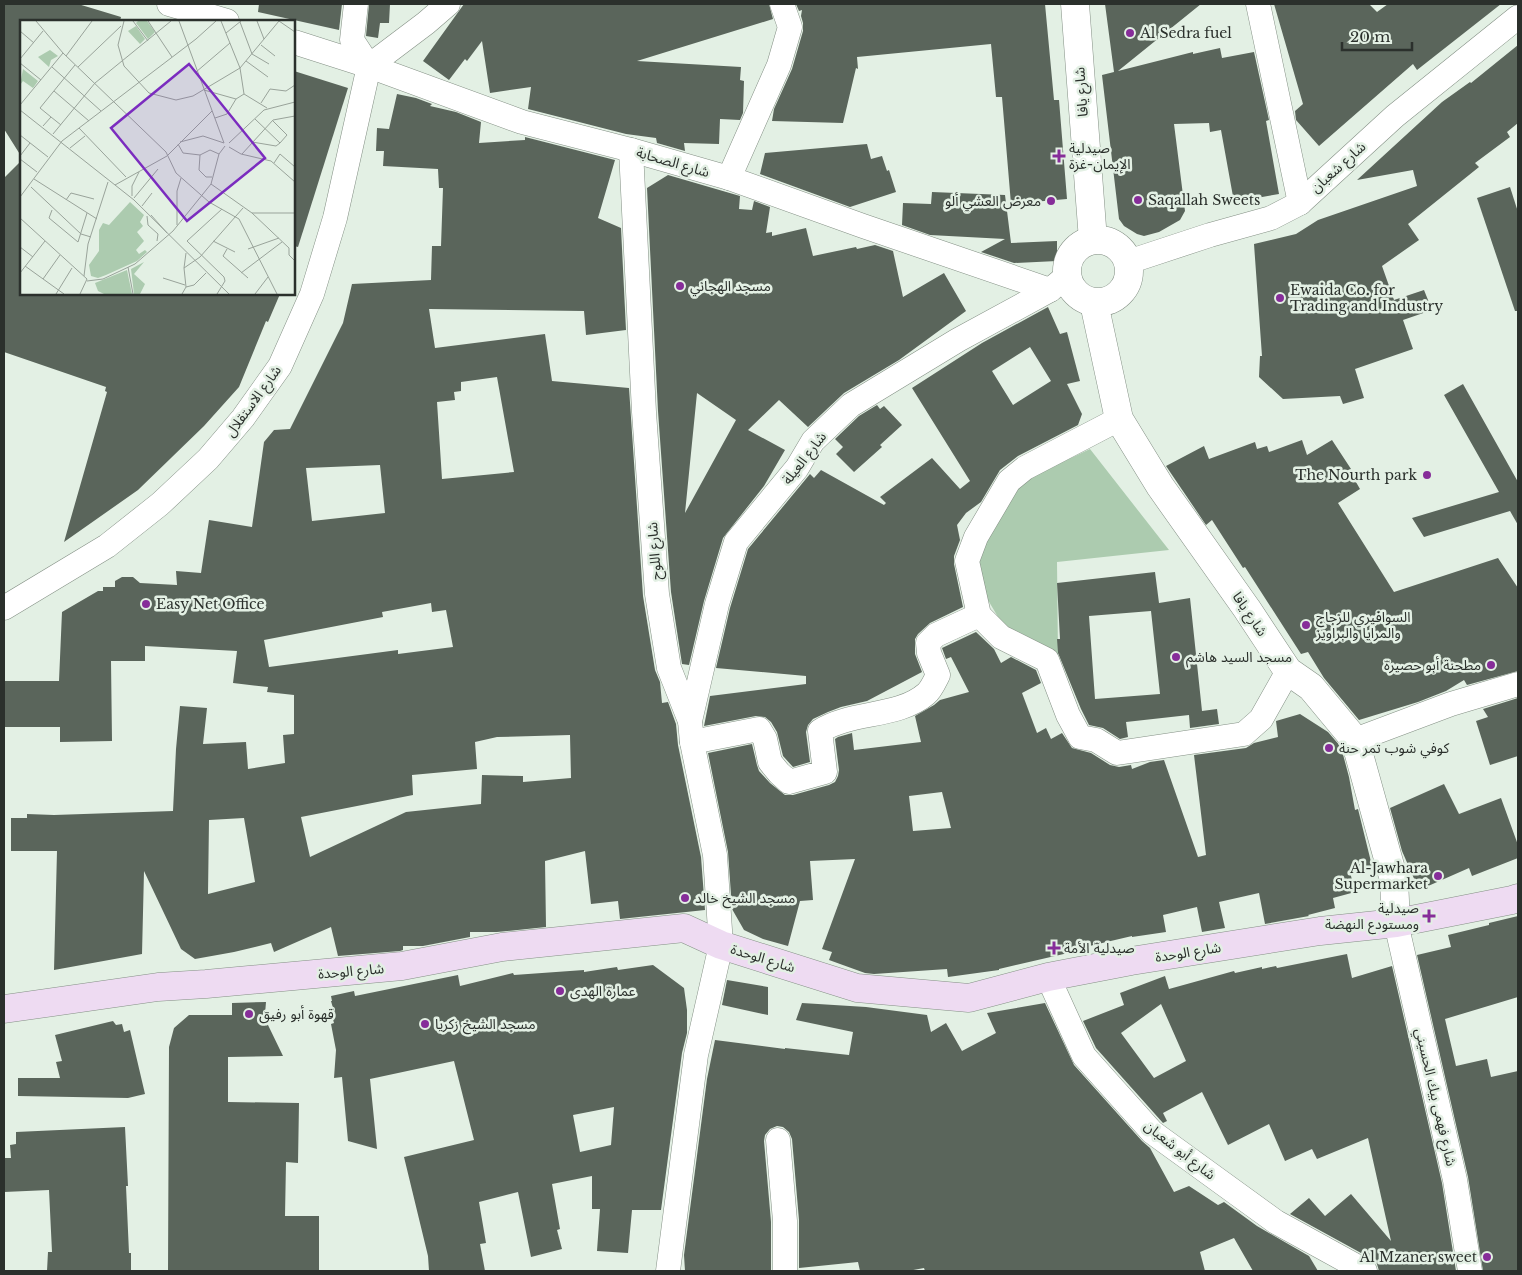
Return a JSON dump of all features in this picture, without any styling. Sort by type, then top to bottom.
[{"type":"main road","name":"شارع الوحدة","points":[[4,1009],[158,987],[402,966],[502,947],[684,928],[721,945],[857,988],[970,998],[1048,977],[1131,961],[1320,931],[1396,923],[1518,898]]},
{"type":"street","points":[[169,4],[224,20]]},
{"type":"street","points":[[356,4],[352,40],[369,66],[448,4]]},
{"type":"street","points":[[729,178],[779,66],[790,27],[782,4]]},
{"type":"street","name":"شارع يافا","points":[[1075,4],[1093,240]]},
{"type":"street","points":[[1258,4],[1300,203]]},
{"type":"street","name":"شارع شعبان","points":[[1128,262],[1210,235],[1271,218],[1300,203],[1395,116],[1518,17]]},
{"type":"street","name":"شارع الصحابة","points":[[295,42],[369,66],[522,122],[729,178],[863,226],[1007,274],[1058,283]]},
{"type":"street","name":"شارع الاستقلال","points":[[4,608],[107,546],[160,504],[208,459],[243,418],[280,366],[312,294],[330,237],[369,66]]},
{"type":"street","name":"شارع اللوح","points":[[631,150],[644,412],[657,594],[669,668],[691,731],[715,855],[721,945],[696,1056],[668,1271]]},
{"type":"street","points":[[1093,240],[1110,242],[1118,247],[1128,262],[1129,273],[1127,283],[1122,292],[1104,302],[1094,303],[1084,300],[1076,294],[1070,285],[1058,283],[1073,253],[1082,244],[1093,240]]},
{"type":"street","name":"شارع العيلة","points":[[691,731],[718,604],[736,542],[797,468],[813,441],[850,405],[1058,283]]},
{"type":"street","name":"شارع يافا","points":[[1094,303],[1119,419],[1160,486],[1288,670],[1311,686],[1355,740],[1394,880],[1396,923]]},
{"type":"street","points":[[1119,419],[1025,468],[1009,481],[976,537],[967,561],[979,615],[1001,637],[1047,660],[1068,715],[1080,736],[1096,740],[1117,753],[1244,734],[1261,719],[1288,670]]},
{"type":"street","points":[[691,731],[759,729],[765,739],[770,762],[790,782],[825,772],[820,731],[832,724],[907,706],[927,694],[938,675],[929,653],[928,643],[936,635],[979,615]]},
{"type":"street","points":[[1355,740],[1451,704],[1518,684]]},
{"type":"street","name":"شارع فهمى بيك الحسيني","points":[[1396,923],[1455,1180],[1470,1271]]},
{"type":"street","name":"شارع أبو شعبان","points":[[1048,977],[1084,1056],[1152,1132],[1276,1222],[1364,1271]]},
{"type":"street","points":[[778,1140],[785,1221],[785,1271]]},
{"type":"green space","points":[[1090,449],[1169,550],[1057,562],[1058,656],[1021,636],[1001,622],[982,590],[979,549],[1016,484]]},
{"type":"building","points":[[4,4],[78,4],[121,17],[120,20],[20,20],[20,154],[4,129]]},
{"type":"building","points":[[259,4],[342,4],[339,30],[258,12]]},
{"type":"building","points":[[369,4],[390,4],[389,23],[380,23],[378,38],[366,36]]},
{"type":"building","points":[[464,4],[769,4],[773,19],[637,61],[741,67],[740,80],[744,81],[743,113],[740,120],[720,119],[719,144],[684,143],[685,151],[657,143],[656,138],[626,134],[528,109],[531,87],[490,93],[482,41],[449,80],[423,61]]},
{"type":"building","points":[[796,4],[1045,4],[1054,100],[1059,100],[1067,199],[1011,204],[1002,97],[996,97],[991,44],[857,57],[858,69],[856,68],[843,123],[772,121],[774,109],[792,69],[803,31],[802,10],[799,11]]},
{"type":"building","points":[[1105,4],[1201,4],[1118,71],[1193,52],[1193,54],[1220,48],[1222,58],[1254,52],[1269,120],[1266,121],[1279,194],[1234,202],[1221,130],[1210,132],[1209,123],[1174,124],[1185,211],[1180,220],[1159,232],[1144,236],[1124,226],[1119,219],[1102,75],[1114,72]]},
{"type":"building","points":[[1274,4],[1369,4],[1377,12],[1388,4],[1501,4],[1417,70],[1413,64],[1319,146],[1296,120],[1295,111],[1303,104]]},
{"type":"building","points":[[1518,45],[1518,123],[1507,132],[1510,137],[1475,163],[1479,167],[1408,224],[1419,240],[1382,266],[1394,300],[1424,290],[1432,310],[1403,320],[1413,349],[1355,369],[1364,398],[1343,404],[1340,396],[1283,399],[1259,377],[1260,356],[1262,356],[1254,244],[1296,234],[1318,220],[1417,186],[1413,170],[1357,180],[1442,102],[1471,83]]},
{"type":"building","points":[[295,71],[348,88],[298,247],[295,246]]},
{"type":"building","points":[[397,94],[416,98],[432,104],[430,106],[456,112],[481,122],[479,143],[525,140],[525,137],[615,160],[598,218],[621,228],[626,330],[586,335],[584,311],[429,309],[435,348],[545,334],[552,381],[629,388],[643,596],[655,670],[660,682],[662,703],[668,702],[676,724],[678,745],[701,857],[705,910],[620,919],[618,901],[591,904],[585,851],[545,861],[546,927],[497,932],[470,932],[470,937],[423,946],[403,946],[403,950],[400,951],[338,956],[331,927],[274,952],[271,943],[195,959],[181,949],[144,871],[142,954],[54,970],[57,851],[11,851],[11,818],[27,818],[27,814],[54,815],[173,811],[180,706],[207,708],[203,744],[246,742],[248,769],[285,763],[283,735],[294,734],[294,695],[267,692],[268,687],[233,683],[237,651],[145,646],[145,661],[111,661],[112,741],[60,742],[60,727],[4,727],[4,681],[59,681],[62,612],[98,591],[103,591],[103,587],[115,587],[115,581],[122,577],[133,577],[140,583],[177,585],[176,571],[201,573],[209,520],[252,527],[264,442],[274,430],[290,429],[343,323],[352,284],[431,280],[432,246],[441,246],[443,188],[439,188],[438,169],[383,166],[384,151],[376,151],[377,128],[389,129]],"holes":[[[497,377],[514,472],[442,479],[437,402],[455,400],[454,392],[461,391],[461,382]],[[380,465],[385,513],[312,521],[306,468]],[[431,603],[432,612],[446,610],[453,647],[398,654],[398,650],[269,667],[264,640],[383,617],[382,612]],[[570,735],[571,778],[523,782],[523,776],[482,775],[481,804],[406,812],[310,857],[301,817],[413,795],[412,775],[477,769],[475,742],[497,737]],[[244,818],[255,882],[208,894],[209,820]]]},
{"type":"building","points":[[867,144],[871,159],[882,156],[896,192],[850,207],[760,174],[765,153]]},
{"type":"building","points":[[20,162],[20,295],[280,295],[268,322],[266,321],[239,387],[204,426],[138,490],[64,542],[107,392],[105,391],[106,387],[4,352],[4,178]]},
{"type":"building","points":[[668,175],[740,196],[739,209],[752,210],[754,201],[770,207],[766,233],[772,232],[772,236],[806,228],[813,256],[875,245],[893,251],[903,297],[944,273],[966,311],[899,360],[844,393],[808,427],[779,400],[748,430],[785,450],[764,486],[723,538],[704,601],[689,665],[682,664],[671,592],[658,411],[647,188]],"holes":[[[697,393],[736,420],[685,513]]]},
{"type":"building","points":[[1510,187],[1518,212],[1518,311],[1515,311],[1477,198]]},
{"type":"building","points":[[932,192],[1005,195],[1011,243],[1057,241],[1057,261],[1014,263],[981,252],[1005,239],[930,235],[902,225],[903,203],[931,204]]},
{"type":"building","points":[[1048,307],[1060,334],[1067,332],[1080,381],[1067,384],[1082,414],[1078,425],[1018,456],[1000,470],[981,502],[966,513],[957,525],[960,540],[954,556],[954,564],[963,607],[930,623],[918,634],[915,639],[915,654],[922,672],[867,701],[841,707],[813,719],[808,725],[806,732],[810,762],[793,767],[783,756],[777,732],[771,722],[765,717],[756,716],[704,726],[710,696],[806,684],[806,676],[716,668],[730,608],[748,549],[810,474],[814,478],[821,470],[884,505],[886,503],[880,497],[932,458],[960,489],[970,481],[912,388],[982,343]],"holes":[[[1030,347],[1051,381],[1013,405],[992,371]]]},
{"type":"building","points":[[1463,384],[1518,482],[1518,525],[1510,511],[1424,537],[1412,518],[1499,492],[1444,395]]},
{"type":"building","points":[[877,405],[880,409],[884,406],[902,425],[880,445],[882,447],[854,472],[836,454],[843,447],[835,439],[859,416]]},
{"type":"building","points":[[1302,440],[1307,455],[1332,440],[1351,469],[1349,470],[1360,489],[1338,503],[1394,592],[1498,558],[1518,588],[1518,671],[1467,685],[1464,680],[1446,691],[1418,702],[1359,720],[1324,678],[1308,652],[1301,654],[1212,520],[1206,525],[1166,466],[1204,446],[1209,459],[1255,442],[1257,449],[1267,446],[1269,452]]},
{"type":"building","name":"مسجد السيد هاشم","points":[[1155,572],[1159,603],[1190,598],[1202,711],[1217,709],[1219,724],[1190,728],[1189,715],[1126,722],[1128,737],[1120,739],[1103,728],[1089,725],[1058,653],[1057,639],[1060,639],[1057,583]],"holes":[[[1151,611],[1160,694],[1095,699],[1089,616]]]},
{"type":"building","points":[[976,632],[994,649],[1001,663],[1011,657],[1036,670],[1041,683],[1022,693],[1037,733],[1046,728],[1051,739],[1062,733],[1072,748],[1091,753],[1110,765],[1119,767],[1131,765],[1132,769],[1150,762],[1164,760],[1198,857],[1206,855],[1194,755],[1246,748],[1254,743],[1278,737],[1276,721],[1300,714],[1328,732],[1341,747],[1355,810],[1358,809],[1372,866],[1350,872],[1355,892],[1333,898],[1335,908],[1309,916],[1265,924],[1259,893],[1219,902],[1225,928],[1202,932],[1197,907],[1163,915],[1166,932],[1132,936],[999,970],[948,977],[947,969],[865,973],[829,960],[832,952],[822,949],[855,859],[810,861],[813,900],[800,901],[788,946],[763,939],[744,930],[732,909],[728,852],[708,753],[752,744],[759,771],[785,795],[793,795],[829,785],[835,782],[838,776],[835,739],[838,737],[852,733],[854,750],[921,742],[915,716],[940,700],[969,692],[951,657],[946,659],[942,648]],"holes":[[[942,792],[951,828],[913,831],[909,796]]]},
{"type":"building","points":[[1518,698],[1518,756],[1490,765],[1476,721],[1488,717],[1483,709]]},
{"type":"building","points":[[1444,784],[1459,814],[1501,798],[1518,845],[1518,858],[1472,876],[1469,868],[1419,890],[1402,851],[1390,808]]},
{"type":"building","points":[[1518,916],[1518,997],[1445,1019],[1456,1066],[1487,1059],[1491,1077],[1518,1071],[1518,1271],[1483,1271],[1468,1177],[1417,955],[1451,947],[1448,935]]},
{"type":"building","points":[[1347,954],[1352,978],[1392,966],[1442,1183],[1456,1271],[1379,1271],[1377,1264],[1372,1259],[1290,1214],[1309,1198],[1325,1216],[1351,1194],[1391,1241],[1368,1138],[1317,1159],[1312,1149],[1285,1161],[1269,1124],[1228,1145],[1202,1092],[1163,1113],[1167,1121],[1163,1123],[1096,1048],[1083,1021],[1124,1005],[1120,993],[1165,976],[1169,989],[1234,971],[1235,973],[1276,966],[1277,968]],"holes":[[[1161,1004],[1186,1061],[1154,1078],[1121,1033]]]},
{"type":"building","points":[[653,965],[684,988],[687,1010],[687,1033],[682,1053],[661,1210],[632,1210],[628,1253],[597,1251],[600,1209],[592,1209],[592,1176],[552,1184],[560,1229],[557,1230],[562,1249],[531,1257],[518,1192],[479,1202],[486,1243],[480,1244],[485,1271],[429,1271],[428,1256],[404,1157],[474,1140],[454,1061],[370,1079],[377,1149],[348,1141],[342,1077],[334,1078],[336,1050],[331,1024],[334,1023],[330,1009],[333,1008],[331,996],[354,991],[355,996],[458,975],[460,986],[513,973],[514,975],[584,970],[584,972],[617,967],[618,970]],"holes":[[[614,1107],[611,1145],[580,1152],[573,1115]]]},
{"type":"building","points":[[727,980],[768,987],[768,1015],[722,1005]]},
{"type":"building","points":[[266,1002],[265,1014],[268,1014],[268,1025],[283,1056],[228,1057],[228,1102],[299,1103],[298,1163],[286,1162],[285,1216],[319,1216],[319,1271],[168,1271],[169,1047],[174,1028],[189,1015],[232,1015],[232,1003]]},
{"type":"building","points":[[802,1003],[866,1007],[927,1015],[931,1032],[946,1023],[962,1051],[996,1033],[987,1013],[1045,1003],[1074,1065],[1150,1148],[1174,1192],[1189,1186],[1218,1205],[1224,1202],[1257,1226],[1309,1256],[1318,1271],[1253,1271],[1234,1238],[1200,1252],[1205,1271],[925,1271],[924,1268],[908,1271],[860,1271],[858,1262],[799,1268],[799,1220],[792,1139],[789,1132],[783,1127],[777,1126],[770,1129],[765,1135],[764,1141],[771,1222],[771,1271],[685,1271],[684,1255],[707,1079],[715,1040],[849,1055],[853,1032],[796,1020]]},
{"type":"building","points":[[113,1021],[116,1025],[122,1024],[124,1032],[130,1030],[145,1094],[128,1098],[18,1096],[18,1078],[60,1078],[56,1062],[62,1061],[55,1035]]},
{"type":"building","points":[[125,1127],[131,1271],[47,1271],[48,1252],[52,1252],[49,1190],[4,1192],[4,1158],[11,1158],[10,1145],[16,1144],[16,1132]]},
{"type":"place","name":"Al Sedra fuel","points":[[1130,33]]},
{"type":"place","name":"صيدلية الإيمان-غزة","points":[[1059,156]]},
{"type":"place","name":"Saqallah Sweets","points":[[1138,200]]},
{"type":"place","name":"معرض العشي ألو","points":[[1051,201]]},
{"type":"place","name":"مسجد الهجاني","points":[[680,286]]},
{"type":"place","name":"Ewaida Co. for Trading and Industry","points":[[1280,298]]},
{"type":"place","name":"The Nourth park","points":[[1427,475]]},
{"type":"place","name":"Easy Net Office","points":[[146,604]]},
{"type":"place","name":"السوافيري للزجاج والمرايا والبراويز","points":[[1306,625]]},
{"type":"place","name":"مسجد السيد هاشم","points":[[1176,657]]},
{"type":"place","name":"مطحنة أبو حصيرة","points":[[1491,665]]},
{"type":"place","name":"كوفي شوب تمر حنة","points":[[1329,748]]},
{"type":"place","name":"Al-Jawhara Supermarket","points":[[1438,876]]},
{"type":"place","name":"مسجد الشيخ خالد","points":[[685,898]]},
{"type":"place","name":"صيدلية ومستودع النهضة","points":[[1429,916]]},
{"type":"place","name":"صيدلية الأمة","points":[[1054,948]]},
{"type":"place","name":"عمارة الهدى","points":[[560,991]]},
{"type":"place","name":"قهوة أبو رفيق","points":[[249,1014]]},
{"type":"place","name":"مسجد الشيخ زكريا","points":[[425,1024]]},
{"type":"place","name":"Al Mzaner sweet","points":[[1487,1257]]}]
